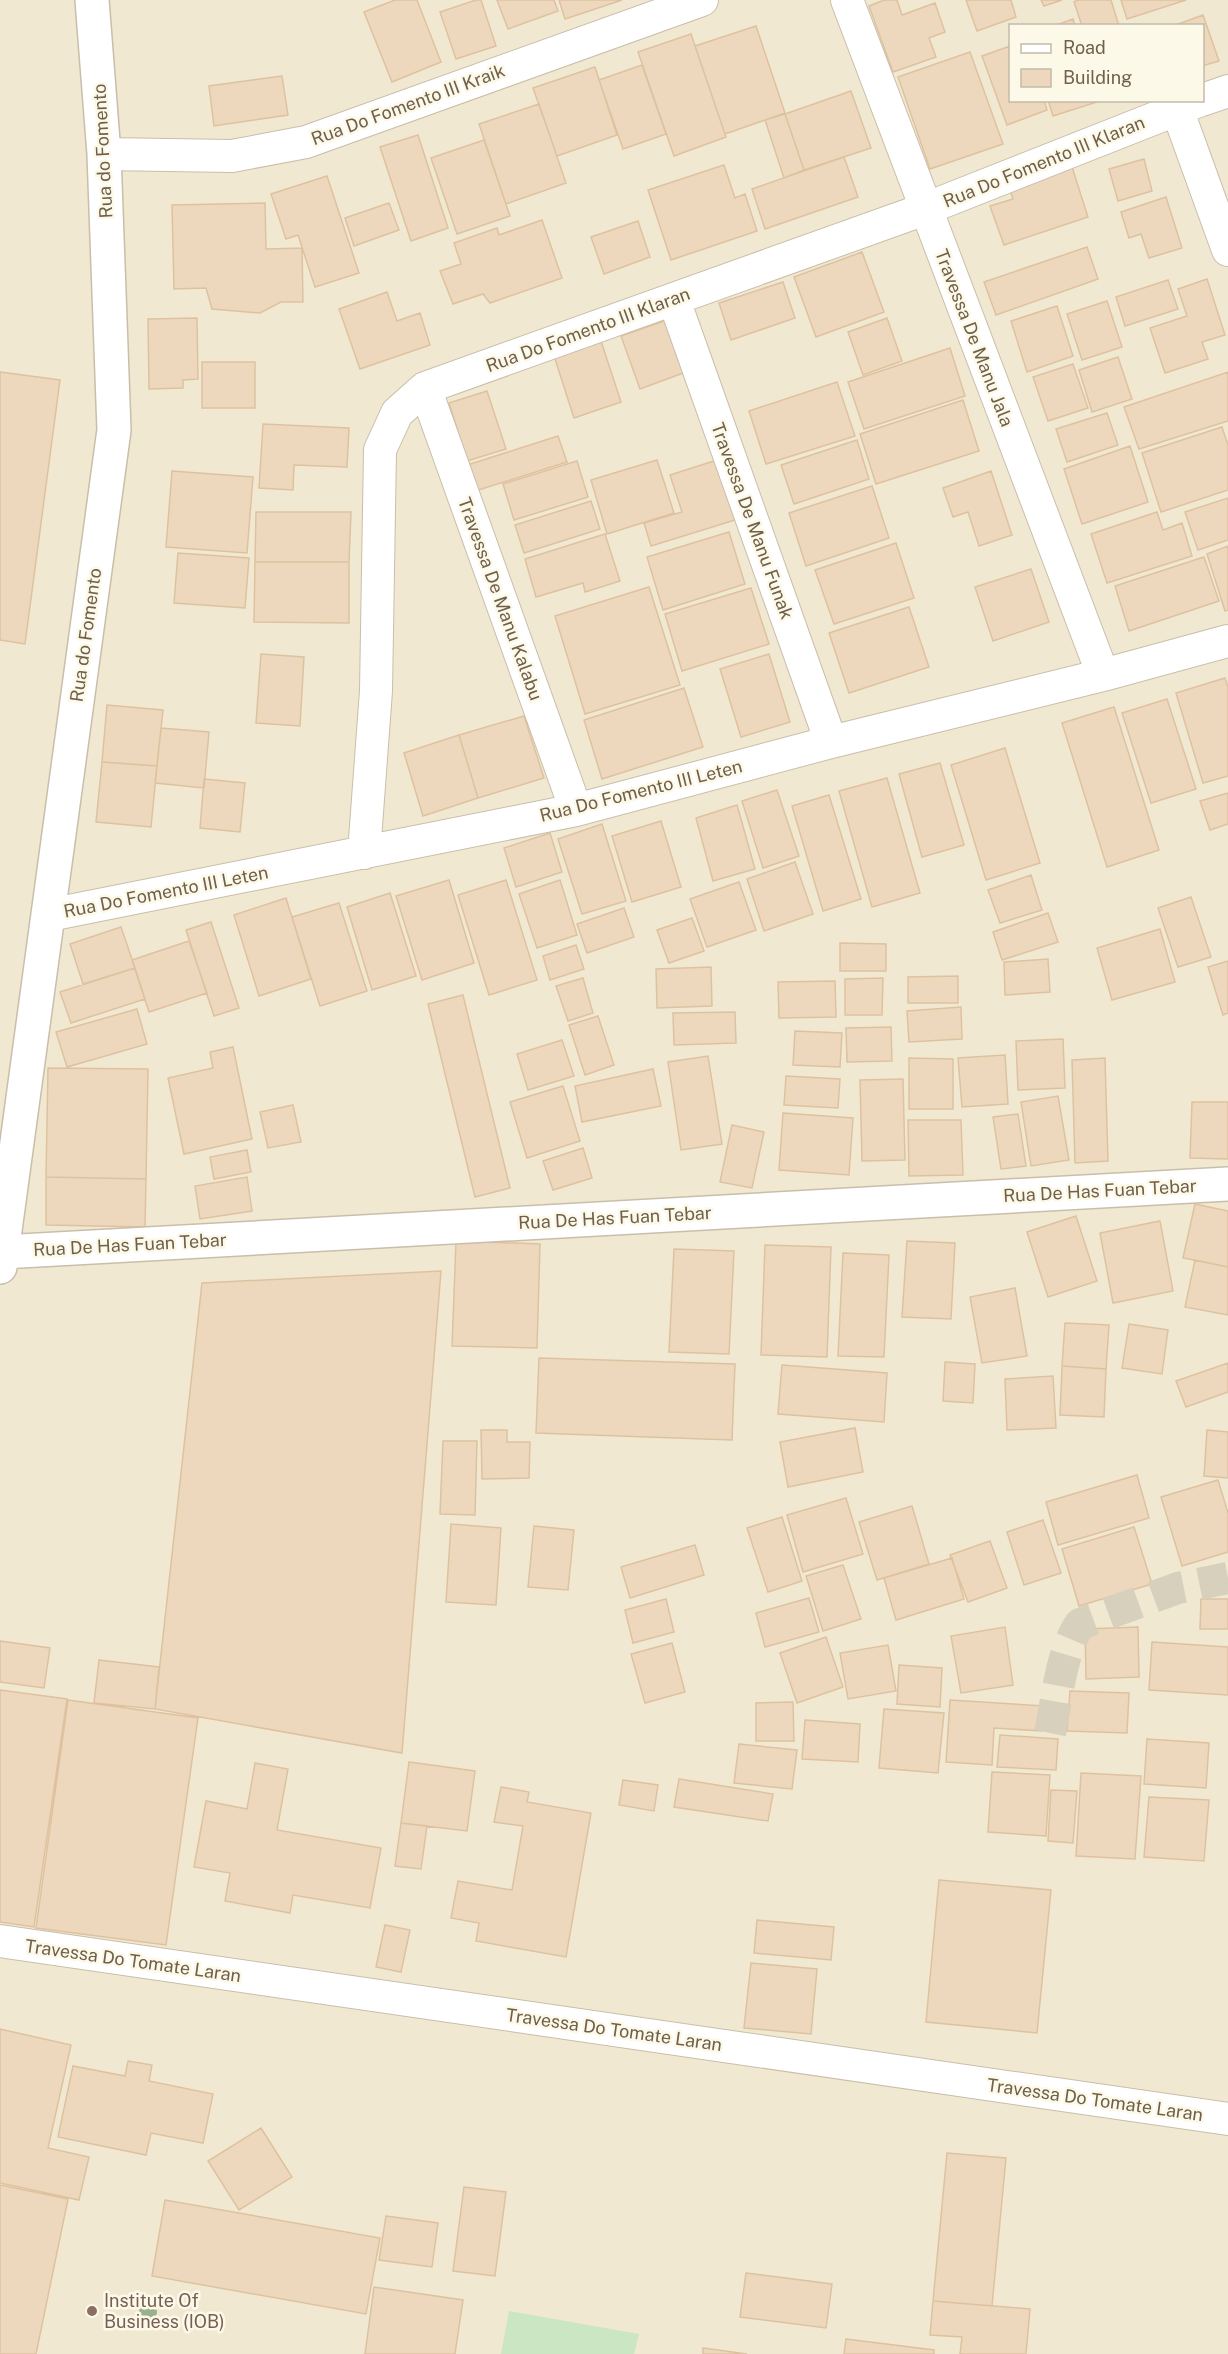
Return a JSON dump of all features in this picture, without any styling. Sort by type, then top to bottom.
[{"type":"street","name":"Rua do Fomento","points":[[1,1260],[114,430],[104,154],[92,0]]},
{"type":"street","name":"Rua Do Fomento III Kraik","points":[[104,154],[232,156],[306,142],[702,0]]},
{"type":"street","name":"Travessa De Manu Jala","points":[[847,0],[1103,675]]},
{"type":"street","name":"Rua Do Fomento III Klaran","points":[[1204,99],[1228,91]]},
{"type":"street","name":"Rua Do Fomento III Klaran","points":[[364,853],[376,690],[380,450],[397,413],[424,388],[925,209],[1193,103]]},
{"type":"street","points":[[1193,103],[1228,250]]},
{"type":"street","name":"Travessa De Manu Funak","points":[[674,300],[831,742]]},
{"type":"street","name":"Travessa De Manu Kalabu","points":[[424,388],[576,810]]},
{"type":"street","name":"Rua Do Fomento III Leten","points":[[49,915],[576,810],[831,742],[1103,675],[1228,641]]},
{"type":"street","name":"Rua De Has Fuan Tebar","points":[[1,1260],[1228,1184]]},
{"type":"street","name":"Travessa Do Tomate Laran","points":[[0,1941],[1228,2119]]},
{"type":"shaded area","points":[[0,0],[1228,0],[1228,2354],[0,2354]]},
{"type":"green space","points":[[509,2311],[639,2334],[634,2354],[501,2354]]},
{"type":"building","points":[[395,0],[417,0],[441,62],[392,82],[364,12]]},
{"type":"building","points":[[481,0],[496,46],[456,59],[440,12]]},
{"type":"building","points":[[497,0],[554,0],[558,11],[508,29]]},
{"type":"building","points":[[559,0],[622,0],[565,19]]},
{"type":"building","points":[[884,0],[897,0],[902,15],[935,3],[945,32],[929,38],[936,57],[893,72],[869,6]]},
{"type":"building","points":[[966,0],[1011,0],[1016,17],[977,31]]},
{"type":"building","points":[[1041,0],[1062,0],[1044,6]]},
{"type":"building","points":[[1111,0],[1118,24],[1081,24],[1074,2]]},
{"type":"building","points":[[1121,0],[1186,0],[1127,19]]},
{"type":"building","points":[[1203,15],[1219,61],[1204,65],[1204,24],[1178,24]]},
{"type":"building","points":[[1073,19],[1074,24],[1059,24]]},
{"type":"building","points":[[756,26],[785,113],[725,134],[695,46]]},
{"type":"building","points":[[691,34],[726,137],[674,156],[638,52]]},
{"type":"building","points":[[1009,46],[1009,102],[1045,102],[1047,110],[1007,125],[982,56]]},
{"type":"building","points":[[970,52],[1003,144],[930,169],[898,77]]},
{"type":"building","points":[[642,65],[666,134],[623,149],[599,80]]},
{"type":"building","points":[[595,67],[617,135],[557,156],[533,88]]},
{"type":"building","points":[[282,76],[288,115],[214,126],[209,86]]},
{"type":"building","points":[[851,91],[871,148],[804,170],[785,114]]},
{"type":"building","points":[[1049,102],[1097,102],[1053,116]]},
{"type":"building","points":[[539,104],[566,183],[506,204],[479,124]]},
{"type":"building","points":[[785,114],[804,170],[784,178],[765,120]]},
{"type":"building","points":[[418,135],[448,228],[411,241],[380,147]]},
{"type":"building","points":[[484,140],[510,216],[457,234],[431,158]]},
{"type":"building","points":[[844,157],[858,197],[765,229],[752,189]]},
{"type":"building","points":[[1144,159],[1152,191],[1118,201],[1109,169]]},
{"type":"building","points":[[724,165],[735,198],[745,194],[757,231],[671,260],[648,190]]},
{"type":"building","points":[[1072,167],[1088,217],[1004,245],[990,206],[1013,199],[1009,187]]},
{"type":"building","points":[[327,176],[359,273],[315,287],[298,235],[286,239],[271,194]]},
{"type":"building","points":[[1166,197],[1182,248],[1149,258],[1141,234],[1129,238],[1121,212]]},
{"type":"building","points":[[265,203],[266,249],[302,248],[303,302],[281,302],[260,313],[212,309],[206,288],[174,289],[172,205]]},
{"type":"building","points":[[389,203],[399,230],[354,246],[345,218]]},
{"type":"building","points":[[542,220],[562,278],[490,303],[483,294],[453,304],[440,271],[461,264],[454,243],[497,228],[499,235]]},
{"type":"building","points":[[638,221],[650,257],[604,274],[591,237]]},
{"type":"building","points":[[1087,247],[1098,279],[996,315],[984,282]]},
{"type":"building","points":[[862,252],[884,312],[816,337],[794,277]]},
{"type":"building","points":[[1207,279],[1225,335],[1202,342],[1208,359],[1165,373],[1150,328],[1187,316],[1178,289]]},
{"type":"building","points":[[1168,280],[1178,309],[1125,326],[1116,297]]},
{"type":"building","points":[[783,282],[795,318],[731,340],[719,303]]},
{"type":"building","points":[[387,292],[397,321],[420,313],[430,345],[360,369],[339,309]]},
{"type":"building","points":[[1107,301],[1122,347],[1082,360],[1067,314]]},
{"type":"building","points":[[1057,306],[1073,356],[1027,372],[1011,321]]},
{"type":"building","points":[[197,318],[198,379],[183,380],[183,388],[149,389],[148,319]]},
{"type":"building","points":[[887,318],[902,361],[863,375],[848,332]]},
{"type":"building","points":[[667,320],[686,372],[640,389],[621,336]]},
{"type":"building","points":[[601,341],[621,402],[574,418],[554,356]]},
{"type":"building","points":[[950,348],[965,396],[864,429],[848,382]]},
{"type":"building","points":[[1118,357],[1132,399],[1092,412],[1079,370]]},
{"type":"building","points":[[202,362],[255,362],[255,408],[202,408]]},
{"type":"building","points":[[1073,364],[1088,408],[1048,421],[1033,377]]},
{"type":"building","points":[[0,372],[60,380],[25,644],[0,640]]},
{"type":"building","points":[[1228,372],[1228,421],[1139,449],[1124,407]]},
{"type":"building","points":[[837,382],[855,436],[766,464],[749,411]]},
{"type":"building","points":[[487,391],[506,449],[467,461],[449,403]]},
{"type":"building","points":[[963,400],[979,451],[876,484],[860,434]]},
{"type":"building","points":[[1107,413],[1118,445],[1067,462],[1056,429]]},
{"type":"building","points":[[263,424],[349,428],[347,467],[294,465],[293,490],[259,488]]},
{"type":"building","points":[[1222,427],[1228,445],[1228,490],[1161,512],[1142,453]]},
{"type":"building","points":[[558,436],[567,462],[469,493],[461,467]]},
{"type":"building","points":[[857,440],[869,479],[794,504],[781,465]]},
{"type":"building","points":[[1130,446],[1148,502],[1082,524],[1064,469]]},
{"type":"building","points":[[657,460],[674,513],[607,534],[591,480]]},
{"type":"building","points":[[717,460],[735,520],[651,546],[644,523],[682,512],[670,475]]},
{"type":"building","points":[[577,461],[588,497],[514,520],[503,484]]},
{"type":"building","points":[[172,471],[253,477],[247,553],[166,547]]},
{"type":"building","points":[[991,471],[1012,535],[979,546],[968,512],[953,517],[943,488]]},
{"type":"building","points":[[872,486],[889,538],[806,566],[789,513]]},
{"type":"building","points":[[1228,498],[1228,540],[1198,550],[1185,512]]},
{"type":"building","points":[[591,501],[600,529],[524,553],[515,525]]},
{"type":"building","points":[[256,512],[351,512],[349,562],[255,562]]},
{"type":"building","points":[[1157,512],[1163,530],[1182,523],[1192,556],[1107,583],[1091,534]]},
{"type":"building","points":[[729,532],[745,584],[663,610],[647,557]]},
{"type":"building","points":[[605,534],[620,581],[585,592],[583,583],[536,597],[525,559]]},
{"type":"building","points":[[896,543],[914,598],[834,624],[815,570]]},
{"type":"building","points":[[1228,546],[1228,610],[1225,611],[1207,554]]},
{"type":"building","points":[[178,553],[249,558],[245,608],[174,603]]},
{"type":"building","points":[[1204,557],[1219,601],[1129,631],[1115,586]]},
{"type":"building","points":[[255,562],[349,562],[349,623],[254,622]]},
{"type":"building","points":[[1031,569],[1049,622],[993,641],[975,587]]},
{"type":"building","points":[[649,587],[680,685],[585,714],[555,616]]},
{"type":"building","points":[[751,588],[769,644],[682,671],[665,614]]},
{"type":"building","points":[[909,607],[929,667],[849,693],[829,633]]},
{"type":"building","points":[[261,654],[304,657],[300,726],[256,723]]},
{"type":"building","points":[[769,654],[790,722],[741,737],[720,669]]},
{"type":"building","points":[[1225,678],[1228,687],[1228,776],[1203,783],[1176,693]]},
{"type":"building","points":[[684,688],[703,747],[602,779],[584,720]]},
{"type":"building","points":[[1167,699],[1196,789],[1151,803],[1122,713]]},
{"type":"building","points":[[107,705],[163,710],[157,766],[102,762]]},
{"type":"building","points":[[1114,707],[1159,850],[1107,867],[1062,723]]},
{"type":"building","points":[[524,716],[544,778],[478,798],[459,735]]},
{"type":"building","points":[[161,728],[209,732],[204,788],[155,783]]},
{"type":"building","points":[[459,735],[478,798],[423,816],[404,753]]},
{"type":"building","points":[[1005,748],[1040,863],[986,880],[951,765]]},
{"type":"building","points":[[102,762],[157,766],[151,827],[96,822]]},
{"type":"building","points":[[940,763],[964,845],[922,857],[899,774]]},
{"type":"building","points":[[887,778],[920,893],[872,907],[839,791]]},
{"type":"building","points":[[204,779],[245,783],[240,832],[200,828]]},
{"type":"building","points":[[777,790],[799,856],[763,868],[742,801]]},
{"type":"building","points":[[1228,793],[1228,824],[1210,830],[1200,801]]},
{"type":"building","points":[[829,795],[861,899],[823,911],[792,806]]},
{"type":"building","points":[[737,805],[755,869],[713,881],[696,818]]},
{"type":"building","points":[[661,821],[681,887],[632,902],[612,836]]},
{"type":"building","points":[[602,824],[626,901],[582,914],[558,839]]},
{"type":"building","points":[[550,833],[562,872],[516,887],[504,848]]},
{"type":"building","points":[[795,862],[813,914],[764,931],[747,879]]},
{"type":"building","points":[[1031,875],[1042,910],[1000,923],[988,890]]},
{"type":"building","points":[[449,880],[474,963],[422,980],[396,896]]},
{"type":"building","points":[[506,880],[537,980],[489,995],[458,895]]},
{"type":"building","points":[[560,880],[577,935],[537,948],[519,894]]},
{"type":"building","points":[[739,882],[756,930],[707,947],[690,899]]},
{"type":"building","points":[[390,893],[416,976],[372,990],[347,907]]},
{"type":"building","points":[[1191,897],[1211,957],[1178,967],[1158,908]]},
{"type":"building","points":[[286,898],[311,979],[259,996],[234,915]]},
{"type":"building","points":[[339,903],[367,991],[320,1006],[292,917]]},
{"type":"building","points":[[624,908],[634,937],[587,953],[577,924]]},
{"type":"building","points":[[1048,913],[1058,942],[1002,960],[993,932]]},
{"type":"building","points":[[692,918],[704,951],[669,963],[657,930]]},
{"type":"building","points":[[211,922],[239,1008],[214,1016],[186,930]]},
{"type":"building","points":[[121,927],[135,968],[83,984],[70,944]]},
{"type":"building","points":[[1160,929],[1175,982],[1112,1000],[1097,948]]},
{"type":"building","points":[[189,941],[207,993],[149,1012],[132,960]]},
{"type":"building","points":[[840,943],[886,944],[886,971],[840,971]]},
{"type":"building","points":[[576,945],[584,969],[550,980],[543,956]]},
{"type":"building","points":[[1048,959],[1050,992],[1005,995],[1004,962]]},
{"type":"building","points":[[1228,961],[1228,1013],[1223,1015],[1208,967]]},
{"type":"building","points":[[711,967],[712,1006],[657,1008],[656,969]]},
{"type":"building","points":[[135,968],[145,999],[71,1023],[60,992]]},
{"type":"building","points":[[958,976],[958,1003],[908,1003],[908,977]]},
{"type":"building","points":[[583,978],[593,1013],[568,1021],[556,986]]},
{"type":"building","points":[[883,978],[882,1015],[845,1015],[845,979]]},
{"type":"building","points":[[835,981],[836,1017],[779,1018],[778,982]]},
{"type":"building","points":[[463,995],[510,1188],[475,1197],[428,1004]]},
{"type":"building","points":[[961,1007],[962,1039],[909,1042],[907,1011]]},
{"type":"building","points":[[137,1009],[147,1044],[67,1067],[56,1032]]},
{"type":"building","points":[[735,1012],[736,1043],[674,1045],[673,1013]]},
{"type":"building","points":[[598,1016],[614,1065],[585,1075],[569,1025]]},
{"type":"building","points":[[891,1027],[892,1061],[847,1062],[846,1028]]},
{"type":"building","points":[[795,1031],[842,1033],[840,1067],[793,1065]]},
{"type":"building","points":[[1063,1039],[1065,1088],[1018,1090],[1016,1041]]},
{"type":"building","points":[[562,1040],[574,1076],[528,1090],[517,1054]]},
{"type":"building","points":[[233,1047],[252,1139],[184,1154],[168,1078],[213,1068],[210,1052]]},
{"type":"building","points":[[1005,1055],[1008,1104],[962,1107],[958,1058]]},
{"type":"building","points":[[708,1056],[722,1144],[681,1150],[668,1062]]},
{"type":"building","points":[[909,1058],[953,1059],[953,1109],[909,1109]]},
{"type":"building","points":[[1105,1058],[1108,1161],[1075,1163],[1072,1060]]},
{"type":"building","points":[[48,1068],[148,1069],[146,1179],[46,1177]]},
{"type":"building","points":[[653,1069],[661,1106],[582,1122],[575,1086]]},
{"type":"building","points":[[786,1076],[840,1079],[838,1108],[784,1105]]},
{"type":"building","points":[[903,1079],[905,1160],[862,1161],[860,1080]]},
{"type":"building","points":[[563,1086],[580,1141],[527,1158],[510,1102]]},
{"type":"building","points":[[1058,1096],[1069,1160],[1031,1166],[1021,1102]]},
{"type":"building","points":[[1192,1102],[1228,1102],[1228,1159],[1190,1158]]},
{"type":"building","points":[[293,1105],[301,1142],[268,1148],[260,1112]]},
{"type":"building","points":[[783,1113],[853,1118],[849,1175],[779,1170]]},
{"type":"building","points":[[1018,1114],[1026,1166],[1001,1169],[993,1117]]},
{"type":"building","points":[[908,1120],[961,1120],[963,1175],[909,1176]]},
{"type":"building","points":[[732,1125],[764,1132],[752,1188],[720,1182]]},
{"type":"building","points":[[583,1148],[592,1178],[553,1190],[543,1161]]},
{"type":"building","points":[[247,1150],[251,1172],[214,1179],[210,1157]]},
{"type":"building","points":[[46,1177],[146,1179],[145,1227],[46,1225]]},
{"type":"building","points":[[247,1177],[252,1211],[200,1219],[195,1186]]},
{"type":"building","points":[[1195,1204],[1228,1211],[1228,1267],[1183,1258]]},
{"type":"building","points":[[1076,1216],[1097,1281],[1048,1297],[1027,1232]]},
{"type":"building","points":[[1160,1221],[1173,1291],[1113,1303],[1100,1233]]},
{"type":"building","points":[[456,1241],[540,1244],[537,1348],[452,1346]]},
{"type":"building","points":[[907,1241],[955,1243],[951,1319],[902,1317]]},
{"type":"building","points":[[765,1245],[831,1247],[827,1357],[761,1355]]},
{"type":"building","points":[[674,1249],[734,1251],[729,1354],[669,1352]]},
{"type":"building","points":[[843,1253],[889,1255],[884,1357],[838,1356]]},
{"type":"building","points":[[1195,1260],[1228,1267],[1228,1315],[1185,1307]]},
{"type":"building","points":[[441,1271],[402,1753],[155,1709],[202,1283]]},
{"type":"building","points":[[1015,1288],[1027,1356],[982,1363],[970,1297]]},
{"type":"building","points":[[1065,1323],[1109,1325],[1106,1369],[1062,1366]]},
{"type":"building","points":[[1129,1324],[1168,1330],[1162,1374],[1122,1368]]},
{"type":"building","points":[[539,1358],[735,1364],[732,1440],[536,1433]]},
{"type":"building","points":[[945,1362],[975,1364],[973,1403],[943,1401]]},
{"type":"building","points":[[1228,1363],[1228,1392],[1186,1407],[1176,1381]]},
{"type":"building","points":[[782,1365],[887,1373],[884,1422],[778,1414]]},
{"type":"building","points":[[1062,1366],[1106,1369],[1104,1417],[1060,1415]]},
{"type":"building","points":[[1053,1376],[1056,1428],[1007,1430],[1005,1379]]},
{"type":"building","points":[[855,1428],[863,1472],[788,1487],[780,1442]]},
{"type":"building","points":[[481,1430],[507,1430],[507,1442],[530,1442],[529,1478],[482,1479]]},
{"type":"building","points":[[1207,1430],[1228,1432],[1228,1478],[1204,1476]]},
{"type":"building","points":[[443,1441],[477,1441],[475,1515],[440,1514]]},
{"type":"building","points":[[1137,1475],[1149,1518],[1058,1545],[1046,1502]]},
{"type":"building","points":[[1218,1480],[1228,1513],[1228,1552],[1182,1566],[1161,1497]]},
{"type":"building","points":[[846,1498],[863,1554],[803,1572],[787,1515]]},
{"type":"building","points":[[912,1506],[929,1564],[877,1580],[859,1522]]},
{"type":"building","points":[[782,1517],[802,1581],[768,1592],[747,1528]]},
{"type":"building","points":[[1043,1520],[1061,1573],[1024,1585],[1007,1532]]},
{"type":"building","points":[[451,1524],[501,1528],[496,1605],[446,1602]]},
{"type":"building","points":[[534,1526],[574,1530],[568,1590],[528,1587]]},
{"type":"building","points":[[1134,1527],[1152,1584],[1079,1606],[1062,1549]]},
{"type":"building","points":[[990,1541],[1007,1588],[968,1602],[950,1555]]},
{"type":"building","points":[[695,1545],[704,1575],[630,1598],[621,1567]]},
{"type":"building","points":[[952,1558],[964,1599],[896,1620],[884,1578]]},
{"type":"building","points":[[843,1565],[861,1619],[823,1631],[806,1576]]},
{"type":"building","points":[[809,1598],[819,1632],[765,1647],[756,1613]]},
{"type":"building","points":[[666,1599],[674,1632],[633,1643],[625,1610]]},
{"type":"building","points":[[1201,1599],[1228,1599],[1228,1629],[1200,1629]]},
{"type":"building","points":[[1005,1627],[1013,1685],[961,1693],[951,1636]]},
{"type":"building","points":[[1138,1627],[1139,1677],[1086,1679],[1085,1629]]},
{"type":"building","points":[[826,1637],[843,1687],[797,1703],[780,1653]]},
{"type":"building","points":[[0,1641],[50,1648],[44,1688],[0,1682]]},
{"type":"building","points":[[1152,1642],[1228,1647],[1228,1695],[1149,1690]]},
{"type":"building","points":[[672,1643],[685,1692],[645,1703],[631,1654]]},
{"type":"building","points":[[888,1645],[896,1691],[848,1699],[840,1653]]},
{"type":"building","points":[[99,1660],[159,1667],[155,1709],[94,1703]]},
{"type":"building","points":[[899,1665],[942,1668],[940,1707],[897,1704]]},
{"type":"building","points":[[0,1690],[67,1699],[34,1927],[0,1922]]},
{"type":"building","points":[[1070,1691],[1129,1693],[1127,1733],[1067,1731]]},
{"type":"building","points":[[68,1700],[198,1718],[166,1945],[36,1928]]},
{"type":"building","points":[[950,1700],[1044,1706],[1042,1731],[994,1728],[992,1765],[946,1762]]},
{"type":"building","points":[[793,1702],[794,1741],[756,1741],[756,1703]]},
{"type":"building","points":[[884,1709],[944,1713],[938,1773],[879,1768]]},
{"type":"building","points":[[805,1720],[860,1724],[858,1762],[802,1759]]},
{"type":"building","points":[[1000,1735],[1058,1739],[1056,1770],[997,1767]]},
{"type":"building","points":[[1147,1739],[1209,1743],[1206,1788],[1144,1784]]},
{"type":"building","points":[[739,1744],[797,1750],[792,1789],[734,1783]]},
{"type":"building","points":[[409,1762],[475,1771],[467,1831],[401,1823]]},
{"type":"building","points":[[255,1763],[288,1769],[277,1830],[381,1848],[370,1908],[293,1895],[290,1913],[225,1901],[230,1873],[194,1867],[206,1801],[247,1809]]},
{"type":"building","points":[[992,1772],[1050,1775],[1046,1836],[988,1832]]},
{"type":"building","points":[[1081,1773],[1141,1776],[1135,1859],[1076,1856]]},
{"type":"building","points":[[679,1779],[773,1794],[768,1821],[674,1807]]},
{"type":"building","points":[[623,1780],[658,1785],[654,1811],[619,1805]]},
{"type":"building","points":[[501,1787],[529,1792],[527,1802],[591,1813],[566,1957],[476,1941],[479,1923],[451,1918],[458,1881],[512,1890],[523,1826],[494,1822]]},
{"type":"building","points":[[1051,1790],[1077,1791],[1073,1843],[1048,1841]]},
{"type":"building","points":[[1149,1797],[1209,1800],[1204,1861],[1144,1857]]},
{"type":"building","points":[[401,1823],[427,1826],[421,1869],[395,1866]]},
{"type":"building","points":[[939,1880],[1051,1890],[1037,2033],[926,2022]]},
{"type":"building","points":[[757,1920],[834,1927],[831,1960],[754,1953]]},
{"type":"building","points":[[385,1925],[410,1930],[401,1972],[376,1967]]},
{"type":"building","points":[[751,1963],[817,1969],[811,2034],[744,2028]]},
{"type":"building","points":[[0,2029],[71,2045],[48,2148],[89,2157],[79,2200],[0,2183]]},
{"type":"building","points":[[128,2061],[152,2065],[149,2081],[213,2094],[203,2143],[151,2133],[146,2155],[58,2137],[73,2066],[125,2076]]},
{"type":"building","points":[[261,2128],[292,2177],[239,2210],[208,2161]]},
{"type":"building","points":[[947,2153],[1006,2158],[992,2306],[933,2301]]},
{"type":"building","points":[[0,2185],[68,2199],[36,2354],[0,2354]]},
{"type":"building","points":[[464,2187],[506,2192],[495,2276],[453,2271]]},
{"type":"building","points":[[165,2200],[380,2238],[366,2314],[152,2276]]},
{"type":"building","points":[[386,2216],[438,2223],[432,2267],[379,2260]]},
{"type":"building","points":[[746,2273],[832,2284],[826,2328],[740,2317]]},
{"type":"building","points":[[374,2287],[463,2300],[455,2354],[365,2354]]},
{"type":"building","points":[[933,2301],[1030,2309],[1026,2354],[960,2354],[962,2337],[930,2335]]},
{"type":"building","points":[[846,2339],[934,2350],[934,2354],[844,2354]]},
{"type":"building","points":[[703,2348],[747,2354],[703,2354]]},
{"type":"tunnel","points":[[1050,1733],[1064,1662],[1080,1624],[1178,1588],[1228,1578]]},
{"type":"place","name":"Institute Of Business (IOB)","points":[[92,2311]]}]
